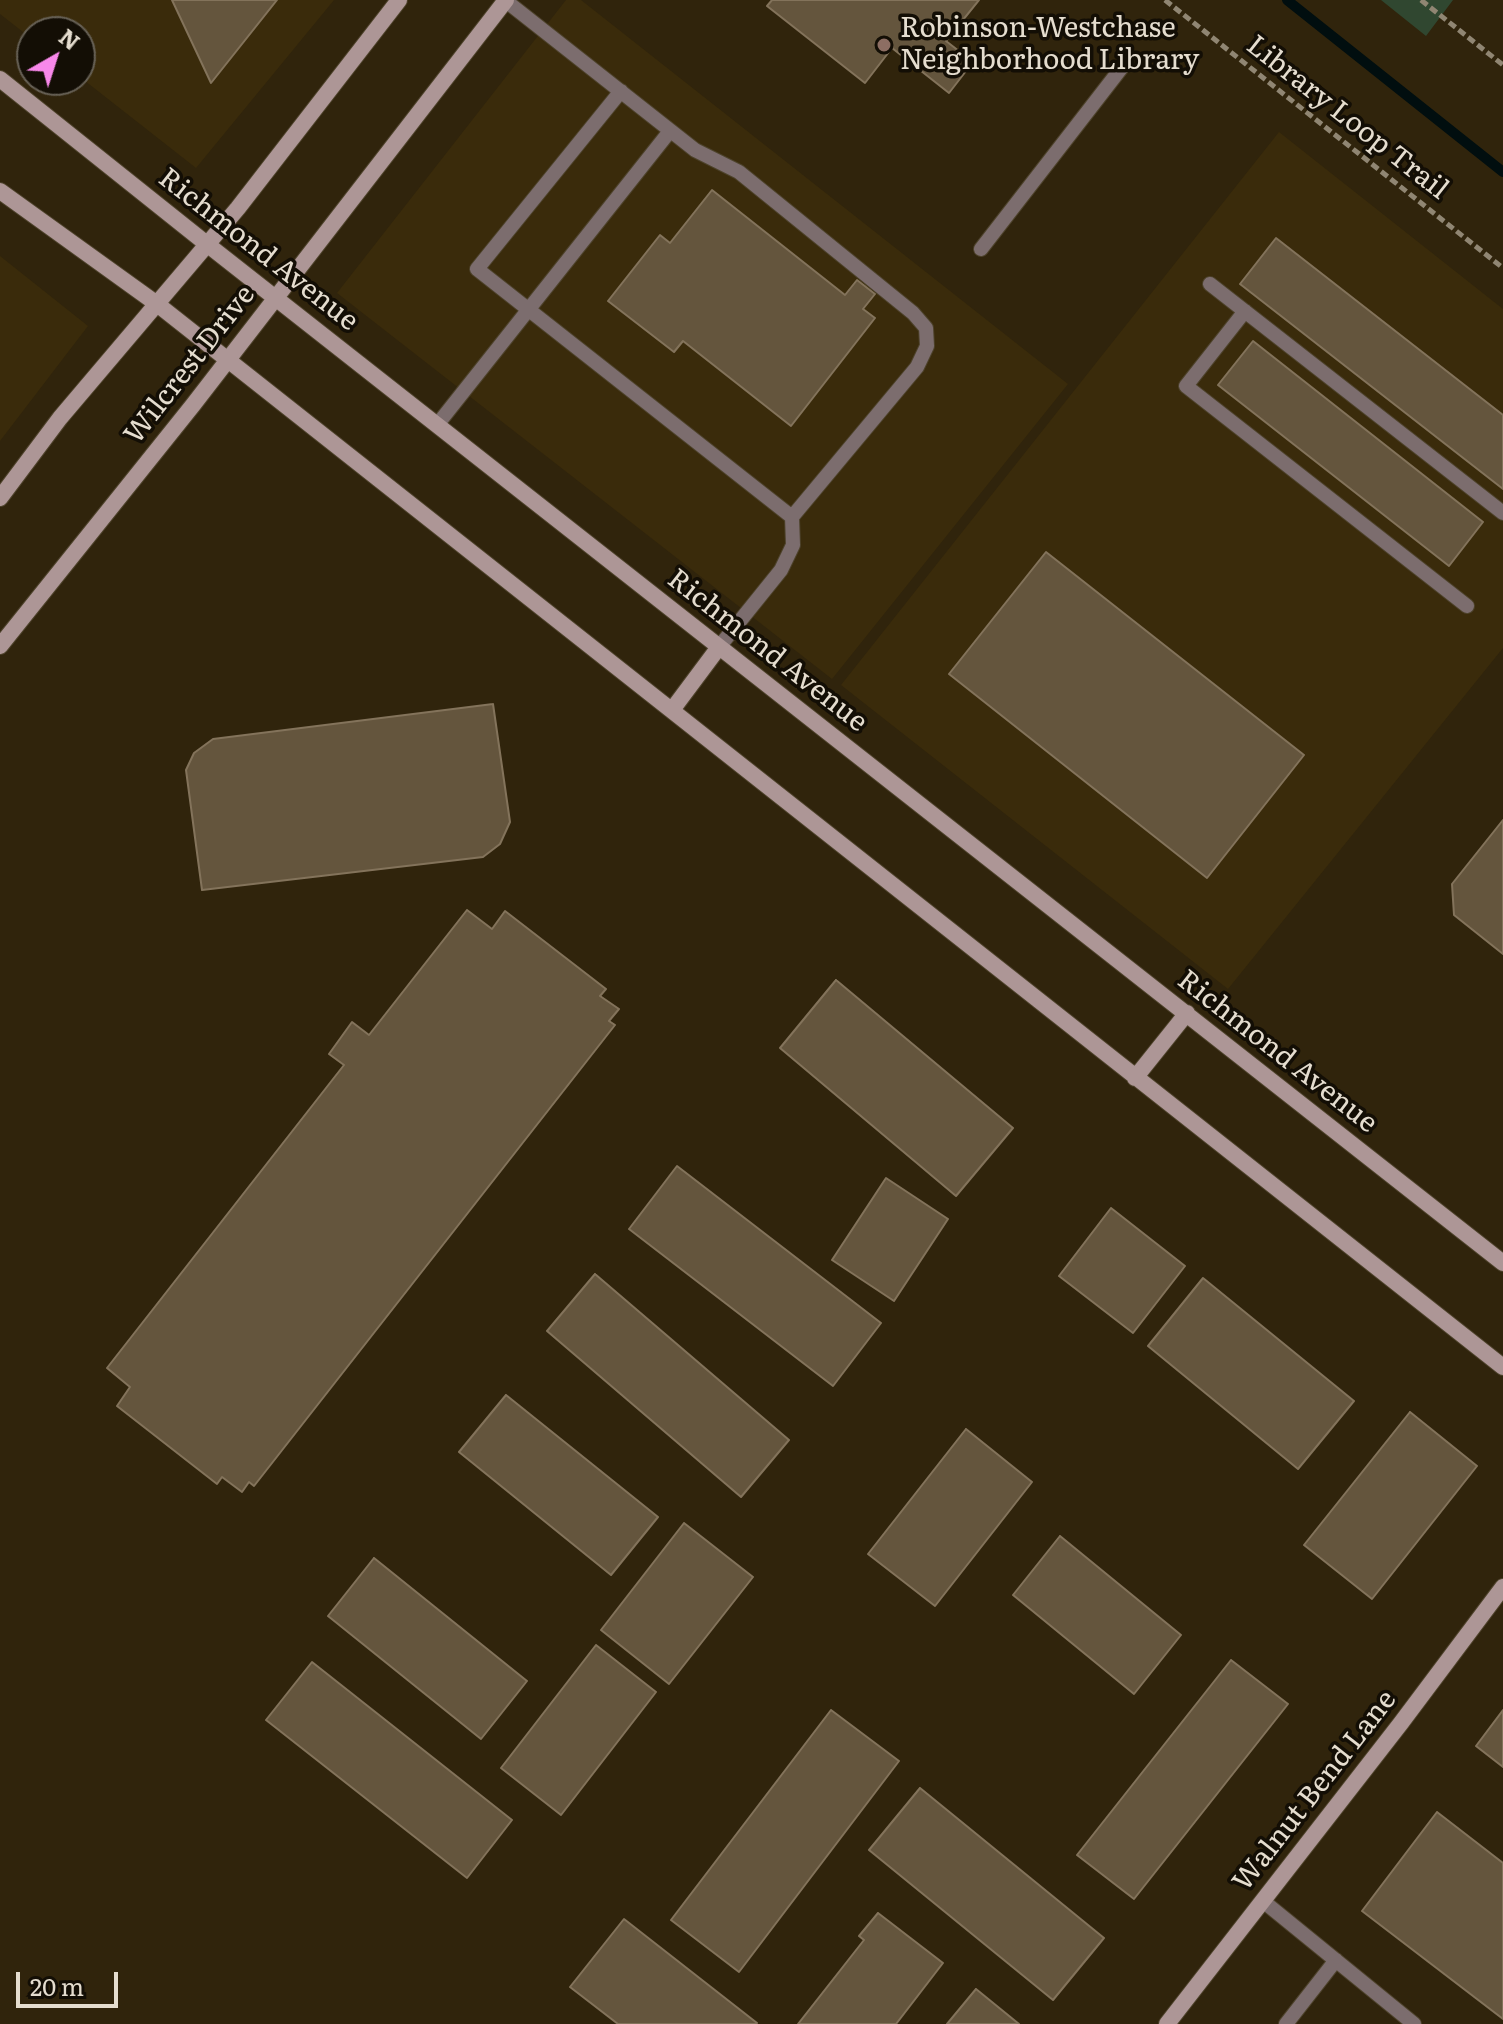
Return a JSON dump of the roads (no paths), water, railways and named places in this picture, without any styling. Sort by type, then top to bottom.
[{"type":"main road","points":[[0,498],[60,418],[208,245],[399,0]]},
{"type":"main road","name":"Wilcrest Drive","points":[[0,646],[228,360],[506,0]]},
{"type":"main road","name":"Richmond Avenue","points":[[0,79],[1503,1263]]},
{"type":"main road","points":[[0,191],[157,304],[1503,1367]]},
{"type":"main road","points":[[672,710],[719,647]]},
{"type":"main road","points":[[1135,1078],[1187,1013]]},
{"type":"main road","name":"Walnut Bend Lane","points":[[1167,2024],[1503,1587]]},
{"type":"lane","points":[[506,0],[695,150],[739,172],[913,313],[926,328],[927,346],[917,367],[792,517],[793,545],[781,570],[719,647]]},
{"type":"lane","points":[[981,249],[1126,62]]},
{"type":"lane","points":[[621,91],[477,269],[792,517]]},
{"type":"lane","points":[[437,425],[670,131]]},
{"type":"lane","points":[[1210,284],[1503,513]]},
{"type":"lane","points":[[1245,311],[1186,386],[1467,606]]},
{"type":"lane","points":[[1263,1901],[1414,2024]]},
{"type":"lane","points":[[1286,2024],[1336,1960]]},
{"type":"waterway","points":[[1287,0],[1503,172]]},
{"type":"place","name":"Robinson-Westchase Neighborhood Library","points":[[884,45]]}]
